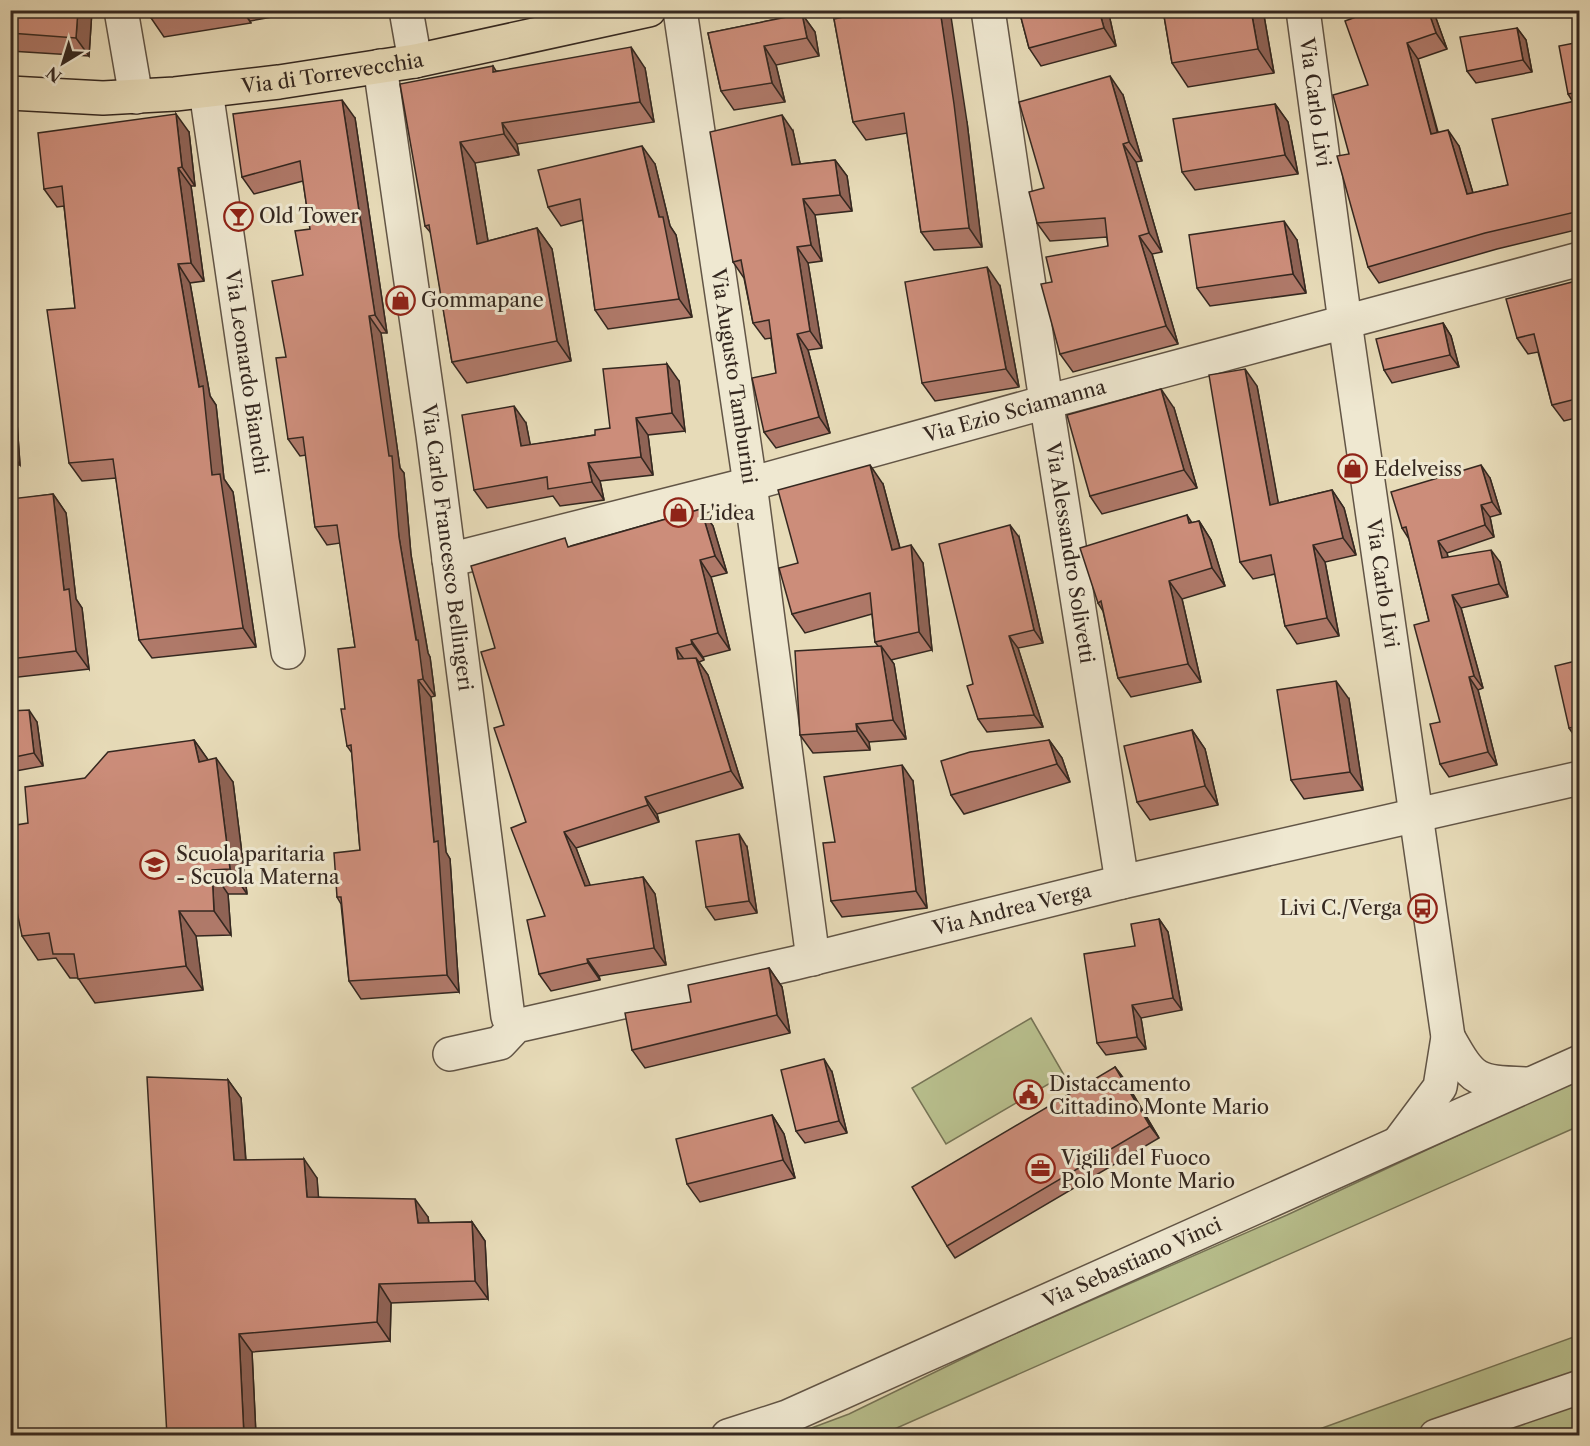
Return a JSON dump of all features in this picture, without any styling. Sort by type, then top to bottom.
[{"type":"main road","name":"Via di Torrevecchia","points":[[10,93],[78,98],[136,97],[206,91],[415,60],[649,10]]},
{"type":"street","points":[[121,10],[136,97]]},
{"type":"street","points":[[406,10],[415,60]]},
{"type":"street","name":"Via Augusto Tamburini","points":[[680,10],[750,484],[813,958]]},
{"type":"street","name":"Via Alessandro Solivetti","points":[[988,10],[1046,402],[1122,882]]},
{"type":"street","name":"Via Carlo Livi","points":[[1303,10],[1345,322],[1448,1036],[1440,1087],[1399,1142]]},
{"type":"street","name":"Via Carlo Francesco Bellingeri","points":[[380,66],[449,560],[508,1017],[516,1026]]},
{"type":"street","name":"Via Leonardo Bianchi","points":[[206,91],[288,652]]},
{"type":"street","name":"Via Ezio Sciamanna","points":[[449,560],[750,484],[1580,259]]},
{"type":"street","name":"Via Andrea Verga","points":[[450,1054],[500,1043],[516,1026],[813,958],[1122,882],[1580,778]]},
{"type":"street","name":"Via Sebastiano Vinci","points":[[1448,1036],[1464,1065],[1486,1083],[1531,1084]]},
{"type":"street","name":"Via Sebastiano Vinci","points":[[728,1436],[787,1417],[1580,1062]]},
{"type":"street","points":[[1436,1436],[1580,1387]]},
{"type":"green space","points":[[1031,1018],[1064,1075],[946,1144],[912,1088]]},
{"type":"green space","points":[[1579,1079],[1579,1126],[881,1435],[790,1436],[849,1414],[1005,1338],[1287,1215]]},
{"type":"green space","points":[[1579,1335],[1579,1435],[1303,1435]]},
{"type":"building","points":[[10,10],[78,10],[76,38],[10,33]]},
{"type":"building","points":[[150,10],[202,10],[151,18]]},
{"type":"building","points":[[858,10],[940,10],[969,228],[921,232],[904,113],[853,122],[834,19],[858,14]]},
{"type":"building","points":[[1019,10],[1099,10],[1104,28],[1029,48]]},
{"type":"building","points":[[1163,10],[1251,10],[1258,49],[1172,63]]},
{"type":"building","points":[[1375,10],[1428,10],[1436,33],[1407,43],[1431,134],[1448,130],[1467,194],[1508,185],[1492,119],[1580,100],[1580,211],[1485,233],[1368,267],[1337,156],[1349,154],[1333,95],[1368,85],[1345,21]]},
{"type":"building","points":[[802,14],[807,38],[764,46],[772,83],[721,91],[708,33]]},
{"type":"building","points":[[1517,28],[1523,60],[1467,71],[1460,37]]},
{"type":"building","points":[[1580,42],[1580,92],[1568,94],[1559,46]]},
{"type":"building","points":[[631,47],[640,102],[502,123],[504,134],[460,142],[477,244],[537,228],[557,341],[452,362],[429,225],[425,226],[400,84],[493,66],[493,72]]},
{"type":"building","points":[[1110,76],[1129,142],[1123,144],[1149,233],[1139,236],[1166,326],[1060,354],[1041,284],[1052,282],[1046,257],[1108,246],[1105,218],[1037,223],[1029,192],[1044,188],[1019,102]]},
{"type":"building","points":[[342,100],[375,315],[369,316],[389,456],[392,456],[399,537],[423,679],[418,680],[434,842],[438,841],[447,975],[349,981],[341,897],[337,897],[334,853],[360,850],[351,745],[347,746],[341,709],[345,709],[338,649],[355,647],[337,525],[315,527],[303,437],[288,439],[276,358],[286,357],[272,281],[303,275],[295,231],[310,229],[300,161],[242,177],[233,114]]},
{"type":"building","points":[[1275,104],[1285,155],[1182,172],[1173,119]]},
{"type":"building","points":[[176,114],[182,167],[178,168],[191,263],[178,264],[199,387],[203,386],[212,475],[220,474],[243,628],[139,640],[113,459],[69,463],[47,310],[75,308],[62,186],[44,189],[38,133]]},
{"type":"building","points":[[782,115],[792,165],[835,160],[840,195],[803,199],[811,245],[797,247],[810,331],[797,334],[819,417],[764,432],[752,378],[776,373],[769,320],[753,323],[741,260],[733,262],[710,132]]},
{"type":"building","points":[[642,146],[659,217],[663,217],[679,299],[595,310],[580,199],[548,207],[538,170]]},
{"type":"building","points":[[1284,221],[1293,274],[1197,288],[1189,235]]},
{"type":"building","points":[[987,267],[1006,369],[922,383],[905,282]]},
{"type":"building","points":[[1580,280],[1580,398],[1552,405],[1534,334],[1517,338],[1506,299]]},
{"type":"building","points":[[1443,323],[1450,355],[1384,370],[1376,339]]},
{"type":"building","points":[[667,364],[672,413],[636,418],[641,457],[588,463],[592,482],[548,489],[547,477],[474,490],[462,415],[514,406],[521,446],[595,435],[595,430],[610,428],[603,369]]},
{"type":"building","points":[[1245,369],[1270,505],[1332,490],[1343,538],[1313,545],[1327,618],[1285,626],[1271,555],[1240,562],[1209,375]]},
{"type":"building","points":[[1161,389],[1184,470],[1090,496],[1067,415]]},
{"type":"building","points":[[1580,459],[1580,481],[1573,462]]},
{"type":"building","points":[[870,465],[892,550],[911,545],[919,632],[875,642],[870,593],[792,614],[779,568],[798,563],[778,490]]},
{"type":"building","points":[[1481,465],[1492,502],[1481,505],[1485,525],[1438,541],[1442,558],[1491,550],[1499,584],[1452,595],[1474,676],[1469,677],[1488,752],[1440,764],[1430,724],[1440,722],[1414,625],[1429,621],[1406,527],[1402,528],[1391,492]]},
{"type":"building","points":[[10,489],[11,499],[53,494],[64,590],[69,589],[76,651],[10,659]]},
{"type":"building","points":[[701,509],[715,556],[700,560],[718,633],[691,640],[692,644],[676,648],[678,659],[696,658],[731,771],[645,797],[648,805],[564,832],[585,886],[643,877],[654,948],[587,959],[588,963],[539,974],[527,920],[545,916],[511,828],[526,822],[494,728],[504,725],[481,652],[495,648],[471,566],[565,538],[568,547]]},
{"type":"building","points":[[1187,515],[1189,523],[1199,521],[1212,568],[1169,581],[1188,664],[1118,678],[1101,601],[1098,603],[1080,548]]},
{"type":"building","points":[[1010,525],[1034,630],[1009,636],[1034,715],[978,719],[967,686],[973,684],[939,544]]},
{"type":"building","points":[[881,646],[893,720],[856,724],[857,731],[800,735],[795,651]]},
{"type":"building","points":[[1580,660],[1580,726],[1569,728],[1555,666]]},
{"type":"building","points":[[1336,681],[1350,772],[1291,780],[1277,690]]},
{"type":"building","points":[[29,710],[34,753],[10,758],[10,711]]},
{"type":"building","points":[[1192,730],[1205,786],[1137,802],[1124,746]]},
{"type":"building","points":[[194,740],[199,762],[216,758],[230,869],[212,870],[214,911],[179,911],[186,966],[78,979],[74,954],[53,954],[49,933],[22,936],[10,878],[10,826],[28,823],[25,787],[85,778],[108,752]]},
{"type":"building","points":[[1049,740],[1057,764],[951,795],[941,761],[970,752]]},
{"type":"building","points":[[902,765],[916,891],[831,901],[823,843],[835,842],[824,777]]},
{"type":"building","points":[[739,834],[749,901],[706,907],[696,841]]},
{"type":"building","points":[[1159,919],[1173,998],[1132,1005],[1137,1037],[1097,1043],[1084,954],[1135,946],[1131,924]]},
{"type":"building","points":[[769,968],[777,1015],[632,1050],[625,1013],[691,1002],[688,985]]},
{"type":"building","points":[[824,1059],[839,1121],[796,1131],[781,1070]]},
{"type":"building","name":"Vigili del Fuoco Polo Monte Mario","points":[[1115,1067],[1150,1126],[947,1246],[912,1187]]},
{"type":"building","points":[[147,1077],[228,1080],[234,1160],[304,1159],[307,1197],[415,1199],[418,1223],[472,1222],[475,1281],[379,1284],[377,1322],[239,1334],[244,1436],[167,1436]]},
{"type":"building","points":[[772,1115],[783,1160],[687,1184],[676,1139]]},
{"type":"place","name":"Old Tower","points":[[238,216]]},
{"type":"place","name":"Gommapane","points":[[400,300]]},
{"type":"place","name":"Edelveiss","points":[[1353,469]]},
{"type":"place","name":"L'idea","points":[[678,513]]},
{"type":"place","name":"Scuola paritaria - Scuola Materna","points":[[155,865]]},
{"type":"place","name":"Livi C./Verga","points":[[1423,908]]},
{"type":"place","name":"Distaccamento Cittadino Monte Mario","points":[[1028,1095]]},
{"type":"place","name":"Vigili del Fuoco Polo Monte Mario","points":[[1040,1169]]}]
